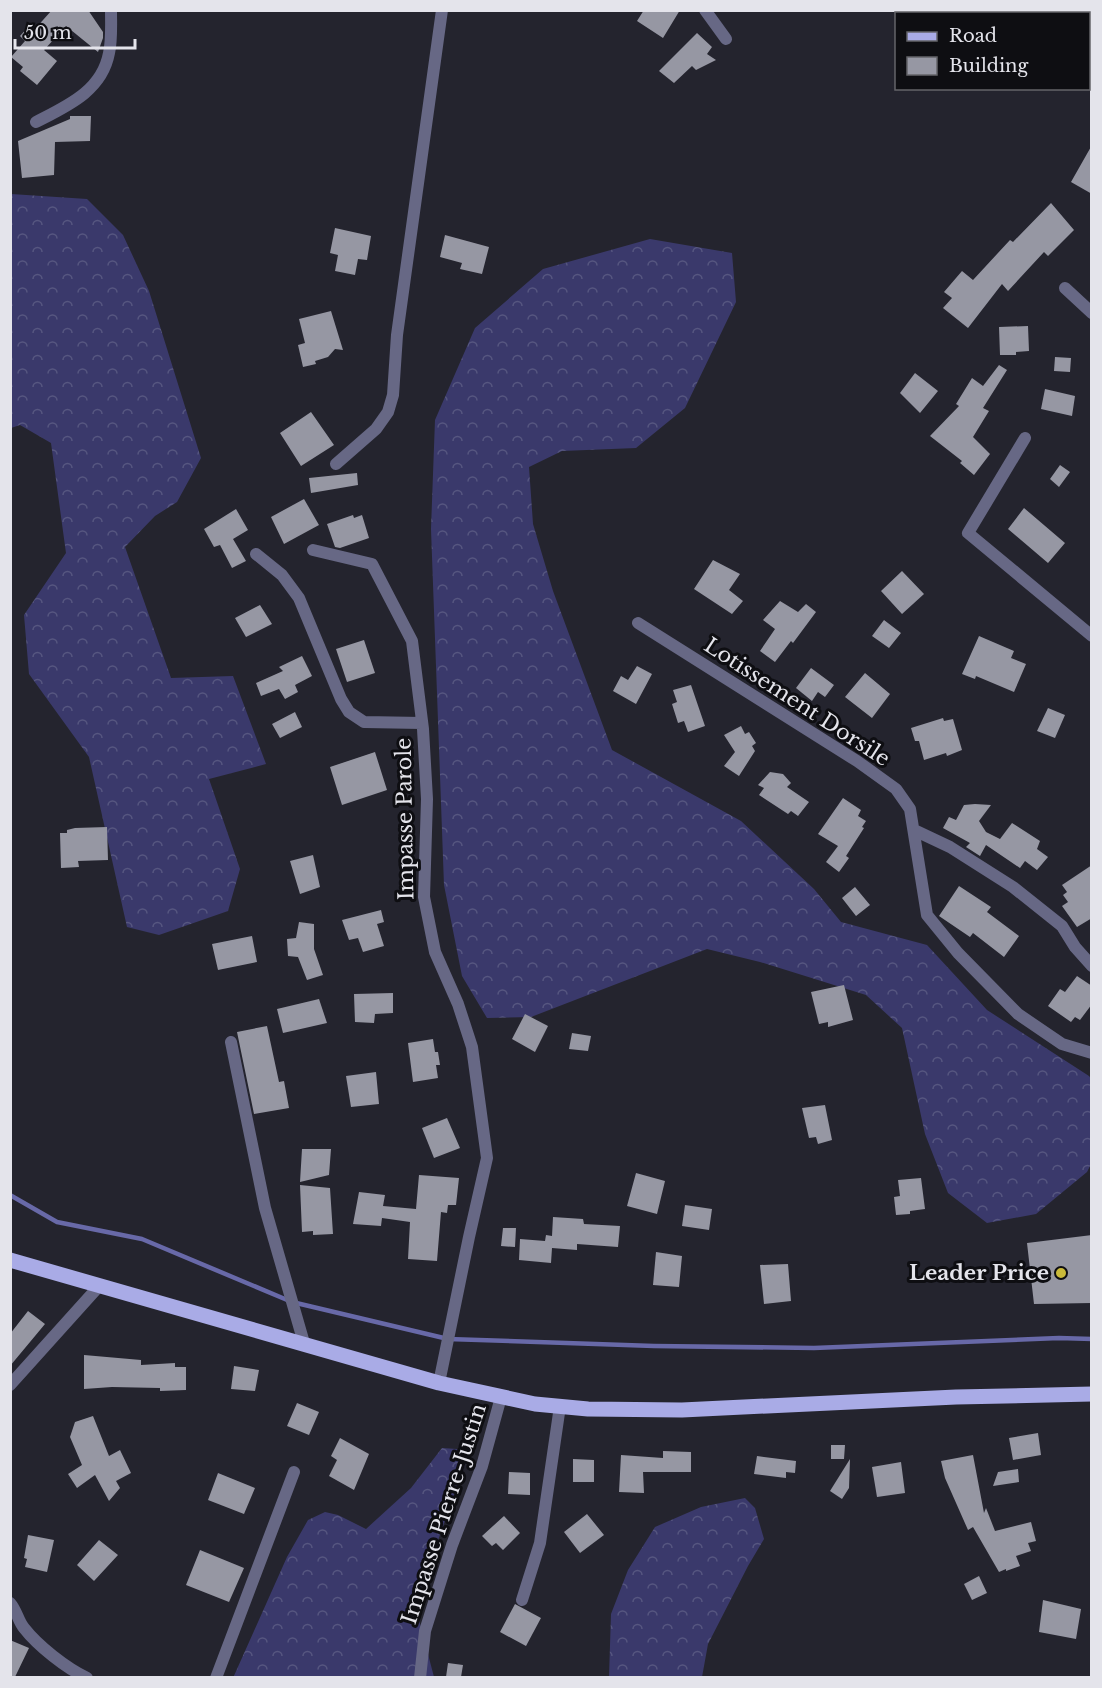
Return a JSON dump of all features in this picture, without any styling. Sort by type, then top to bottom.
[{"type":"main road","points":[[10,1260],[439,1383],[501,1397],[560,1406],[588,1409],[682,1410],[956,1397],[1092,1394]]},
{"type":"street","points":[[36,122],[72,104],[93,87],[106,67],[110,51],[111,10]]},
{"type":"street","points":[[336,464],[376,429],[388,412],[393,395],[397,335],[442,10]]},
{"type":"street","points":[[705,10],[726,39]]},
{"type":"street","points":[[1065,288],[1092,313]]},
{"type":"street","points":[[1025,438],[968,533],[1092,636]]},
{"type":"street","name":"Impasse Parole","points":[[313,550],[372,564],[412,641],[422,723],[427,799],[424,897],[435,952],[458,1004],[472,1047],[488,1158],[439,1383]]},
{"type":"street","points":[[256,554],[282,575],[299,598],[341,699],[349,712],[364,722],[422,723]]},
{"type":"street","name":"Lotissement Dorsile","points":[[638,623],[857,761],[896,789],[910,809],[927,915],[958,953],[1018,1014],[1062,1044],[1092,1053]]},
{"type":"street","points":[[914,830],[950,847],[1013,887],[1062,926],[1075,947],[1092,966]]},
{"type":"street","points":[[231,1042],[265,1208],[304,1343]]},
{"type":"street","points":[[10,1385],[100,1285]]},
{"type":"street","name":"Impasse Pierre-Justin","points":[[420,1677],[425,1631],[452,1545],[482,1466],[501,1397]]},
{"type":"street","points":[[522,1600],[540,1542],[560,1406]]},
{"type":"street","points":[[216,1677],[294,1472]]},
{"type":"street","points":[[10,1604],[15,1609],[22,1626],[34,1640],[74,1672],[87,1677]]},
{"type":"green space","points":[[11,194],[87,199],[123,235],[149,291],[201,458],[177,502],[155,516],[125,547],[171,678],[233,676],[266,764],[209,779],[240,869],[228,911],[159,935],[127,927],[89,757],[29,674],[24,615],[66,553],[51,443],[20,425],[11,428]]},
{"type":"green space","points":[[650,239],[732,253],[736,302],[685,408],[636,448],[562,451],[529,467],[533,524],[553,591],[612,750],[741,821],[814,889],[841,922],[927,945],[987,1010],[1089,1076],[1092,1080],[1092,1162],[1087,1172],[1036,1214],[987,1223],[948,1193],[925,1134],[902,1028],[866,995],[760,962],[707,949],[531,1017],[487,1018],[462,976],[444,885],[431,529],[435,420],[475,328],[543,269]]},
{"type":"green space","points":[[442,1448],[457,1449],[467,1459],[415,1605],[434,1677],[233,1678],[287,1557],[308,1520],[325,1512],[338,1515],[366,1529],[411,1488]]},
{"type":"green space","points":[[745,1498],[755,1508],[764,1539],[708,1644],[702,1677],[609,1677],[611,1614],[628,1570],[655,1527],[701,1507]]},
{"type":"building","points":[[52,10],[88,10],[103,32],[103,38],[98,52],[66,26],[44,50],[57,61],[37,85],[20,71],[23,67],[11,57],[25,41],[20,36],[29,26],[34,30]]},
{"type":"building","points":[[644,10],[680,10],[663,38],[637,21]]},
{"type":"building","points":[[697,33],[712,47],[707,54],[716,60],[696,70],[692,66],[674,83],[659,71]]},
{"type":"building","points":[[70,116],[91,116],[90,141],[55,142],[54,175],[22,178],[18,141],[70,119]]},
{"type":"building","points":[[1092,145],[1092,194],[1071,182]]},
{"type":"building","points":[[1051,203],[1074,230],[1048,256],[1044,252],[1008,291],[1002,284],[968,328],[943,308],[952,298],[944,292],[962,271],[973,280],[1010,240],[1013,242]]},
{"type":"building","points":[[335,228],[371,236],[367,260],[358,259],[355,275],[335,271],[338,255],[330,253]]},
{"type":"building","points":[[445,235],[489,247],[482,274],[460,269],[462,263],[440,257]]},
{"type":"building","points":[[331,311],[343,350],[335,349],[328,357],[315,361],[316,364],[303,367],[298,345],[305,343],[299,319]]},
{"type":"building","points":[[1028,326],[1029,351],[1016,352],[1016,355],[1000,355],[999,327]]},
{"type":"building","points":[[1055,357],[1071,358],[1070,372],[1054,371]]},
{"type":"building","points":[[999,365],[1007,370],[983,408],[989,411],[973,437],[990,454],[974,475],[960,463],[962,461],[930,436],[959,406],[956,404],[972,378],[983,386]]},
{"type":"building","points":[[915,373],[938,391],[920,413],[900,393]]},
{"type":"building","points":[[1045,389],[1075,396],[1072,416],[1041,409]]},
{"type":"building","points":[[311,412],[334,445],[301,466],[280,433]]},
{"type":"building","points":[[1060,465],[1070,472],[1059,487],[1050,479]]},
{"type":"building","points":[[357,473],[358,485],[311,493],[309,478]]},
{"type":"building","points":[[304,499],[319,525],[284,544],[271,517]]},
{"type":"building","points":[[1024,508],[1065,543],[1048,563],[1008,529]]},
{"type":"building","points":[[236,509],[248,530],[233,539],[246,561],[232,568],[220,545],[214,547],[204,529]]},
{"type":"building","points":[[353,515],[354,518],[362,515],[369,538],[340,548],[335,547],[327,524]]},
{"type":"building","points":[[713,560],[740,574],[729,590],[743,601],[732,614],[694,589]]},
{"type":"building","points":[[902,571],[924,594],[902,614],[881,591]]},
{"type":"building","points":[[780,601],[798,612],[806,604],[816,612],[793,643],[791,641],[775,662],[760,651],[775,629],[763,620]]},
{"type":"building","points":[[260,605],[272,624],[246,637],[235,618]]},
{"type":"building","points":[[884,620],[901,633],[889,648],[872,636]]},
{"type":"building","points":[[979,636],[1014,651],[1011,658],[1026,664],[1014,692],[976,676],[975,679],[962,674]]},
{"type":"building","points":[[364,640],[375,673],[347,682],[336,649]]},
{"type":"building","points":[[302,656],[312,676],[295,685],[298,692],[285,699],[279,689],[261,696],[256,683],[283,671],[279,667]]},
{"type":"building","points":[[637,666],[652,674],[636,704],[613,691],[621,676],[628,680]]},
{"type":"building","points":[[811,668],[834,685],[825,697],[818,692],[812,701],[796,688]]},
{"type":"building","points":[[865,673],[890,694],[872,718],[845,697]]},
{"type":"building","points":[[691,685],[705,726],[688,732],[684,721],[678,723],[672,704],[677,702],[673,690]]},
{"type":"building","points":[[1048,708],[1065,715],[1055,738],[1037,731]]},
{"type":"building","points":[[295,712],[302,727],[280,738],[272,724]]},
{"type":"building","points":[[943,718],[944,721],[953,719],[962,750],[947,756],[946,753],[924,760],[919,741],[915,741],[911,728]]},
{"type":"building","points":[[741,726],[745,734],[749,732],[756,743],[752,746],[755,751],[739,776],[724,766],[735,752],[724,735]]},
{"type":"building","points":[[375,752],[387,790],[342,805],[330,767]]},
{"type":"building","points":[[770,772],[783,774],[791,783],[787,787],[809,802],[798,816],[791,811],[788,814],[759,795],[764,788],[758,785]]},
{"type":"building","points":[[843,798],[861,810],[858,816],[866,821],[846,856],[849,858],[839,872],[826,862],[838,846],[818,834]]},
{"type":"building","points":[[964,805],[991,805],[979,821],[986,832],[1000,839],[1012,823],[1040,841],[1037,849],[1048,857],[1037,870],[1025,861],[1020,868],[986,845],[980,856],[966,847],[970,843],[943,828],[949,817],[956,820]]},
{"type":"building","points":[[107,827],[108,860],[78,861],[79,867],[61,868],[60,833],[67,833],[67,830],[75,828]]},
{"type":"building","points":[[313,855],[320,887],[300,894],[290,861]]},
{"type":"building","points":[[1092,865],[1092,918],[1077,927],[1062,906],[1068,902],[1063,895],[1067,892],[1062,885]]},
{"type":"building","points":[[959,886],[991,907],[987,912],[1019,936],[1004,957],[973,933],[970,937],[939,916]]},
{"type":"building","points":[[855,887],[870,905],[856,916],[842,898]]},
{"type":"building","points":[[381,910],[384,922],[377,924],[384,946],[363,952],[358,938],[349,940],[342,920]]},
{"type":"building","points":[[299,922],[314,924],[314,949],[323,975],[307,980],[298,957],[288,956],[287,939],[296,938]]},
{"type":"building","points":[[252,936],[257,962],[218,970],[212,944]]},
{"type":"building","points":[[1077,976],[1092,986],[1092,1004],[1080,1020],[1075,1017],[1071,1022],[1048,1006],[1060,989],[1065,992]]},
{"type":"building","points":[[844,985],[853,1020],[828,1027],[828,1022],[819,1024],[811,992]]},
{"type":"building","points":[[393,993],[393,1013],[375,1014],[374,1023],[355,1022],[354,994]]},
{"type":"building","points":[[319,999],[327,1023],[283,1033],[277,1009]]},
{"type":"building","points":[[525,1014],[548,1026],[535,1052],[512,1039]]},
{"type":"building","points":[[267,1026],[279,1082],[284,1081],[289,1108],[254,1114],[237,1032]]},
{"type":"building","points":[[572,1033],[591,1036],[588,1051],[569,1049]]},
{"type":"building","points":[[433,1039],[440,1065],[436,1065],[438,1078],[413,1082],[408,1043]]},
{"type":"building","points":[[376,1072],[379,1104],[351,1107],[346,1076]]},
{"type":"building","points":[[825,1105],[832,1140],[818,1144],[816,1137],[809,1138],[802,1108]]},
{"type":"building","points":[[447,1118],[460,1148],[434,1158],[422,1128]]},
{"type":"building","points":[[302,1149],[331,1149],[329,1175],[300,1182]]},
{"type":"building","points":[[636,1173],[665,1181],[657,1214],[627,1206]]},
{"type":"building","points":[[419,1175],[459,1178],[456,1205],[448,1205],[447,1213],[441,1212],[437,1261],[408,1259],[410,1222],[382,1218],[381,1226],[353,1224],[359,1192],[385,1195],[383,1206],[416,1209]]},
{"type":"building","points":[[921,1178],[925,1209],[910,1211],[910,1214],[896,1215],[894,1197],[900,1196],[898,1180]]},
{"type":"building","points":[[300,1185],[330,1188],[333,1234],[313,1235],[313,1231],[302,1232]]},
{"type":"building","points":[[685,1205],[712,1209],[709,1230],[682,1226]]},
{"type":"building","points":[[553,1217],[583,1219],[584,1224],[620,1226],[618,1247],[577,1244],[577,1250],[552,1248],[551,1263],[519,1260],[520,1239],[545,1241],[546,1235],[552,1236]]},
{"type":"building","points":[[503,1228],[516,1228],[515,1247],[501,1246]]},
{"type":"building","name":"Leader Price","points":[[1092,1235],[1092,1303],[1034,1304],[1027,1243]]},
{"type":"building","points":[[656,1252],[682,1256],[679,1287],[653,1285]]},
{"type":"building","points":[[788,1264],[791,1301],[764,1304],[760,1265]]},
{"type":"building","points":[[28,1311],[45,1324],[10,1366],[10,1334]]},
{"type":"building","points":[[84,1355],[141,1360],[141,1365],[175,1363],[175,1367],[186,1367],[186,1390],[160,1391],[160,1388],[112,1387],[84,1389]]},
{"type":"building","points":[[234,1366],[259,1370],[255,1391],[231,1389]]},
{"type":"building","points":[[297,1403],[319,1412],[309,1435],[287,1426]]},
{"type":"building","points":[[93,1416],[109,1456],[120,1450],[131,1473],[116,1481],[120,1488],[109,1501],[95,1475],[77,1488],[68,1474],[82,1465],[70,1437],[75,1422]]},
{"type":"building","points":[[1038,1433],[1041,1455],[1013,1460],[1009,1438]]},
{"type":"building","points":[[340,1438],[369,1454],[354,1490],[329,1476],[337,1460],[331,1456]]},
{"type":"building","points":[[831,1445],[845,1445],[844,1459],[831,1459]]},
{"type":"building","points":[[663,1451],[691,1452],[691,1472],[643,1472],[644,1493],[619,1492],[621,1455],[663,1458]]},
{"type":"building","points":[[973,1455],[984,1513],[986,1508],[995,1531],[1031,1522],[1036,1541],[1028,1543],[1031,1551],[1016,1556],[1020,1566],[1006,1571],[1006,1569],[999,1572],[973,1527],[968,1530],[945,1478],[941,1461]]},
{"type":"building","points":[[757,1456],[796,1461],[795,1473],[786,1472],[786,1478],[754,1474]]},
{"type":"building","points":[[573,1459],[594,1460],[594,1482],[573,1482]]},
{"type":"building","points":[[850,1459],[849,1488],[842,1499],[830,1491]]},
{"type":"building","points":[[901,1462],[905,1493],[877,1497],[872,1467]]},
{"type":"building","points":[[1018,1469],[1019,1482],[993,1486],[998,1472]]},
{"type":"building","points":[[509,1472],[530,1473],[530,1495],[508,1494]]},
{"type":"building","points":[[218,1473],[255,1488],[244,1514],[208,1500]]},
{"type":"building","points":[[587,1514],[604,1535],[580,1553],[564,1532]]},
{"type":"building","points":[[504,1516],[520,1533],[503,1550],[496,1543],[492,1546],[482,1536]]},
{"type":"building","points":[[28,1535],[54,1540],[47,1572],[25,1567],[27,1559],[24,1558]]},
{"type":"building","points":[[99,1540],[118,1555],[94,1581],[77,1565]]},
{"type":"building","points":[[200,1550],[244,1568],[229,1602],[186,1585]]},
{"type":"building","points":[[979,1576],[987,1593],[972,1600],[964,1584]]},
{"type":"building","points":[[1043,1600],[1081,1609],[1076,1639],[1039,1632]]},
{"type":"building","points":[[515,1604],[541,1618],[526,1646],[500,1632]]},
{"type":"building","points":[[10,1640],[29,1648],[15,1677],[10,1677]]},
{"type":"building","points":[[448,1663],[463,1665],[461,1677],[446,1677]]},
{"type":"waterway","points":[[10,1195],[57,1222],[142,1239],[292,1302],[448,1339],[654,1346],[814,1348],[1059,1338],[1092,1339]]},
{"type":"place","name":"Leader Price","points":[[1061,1273]]}]
